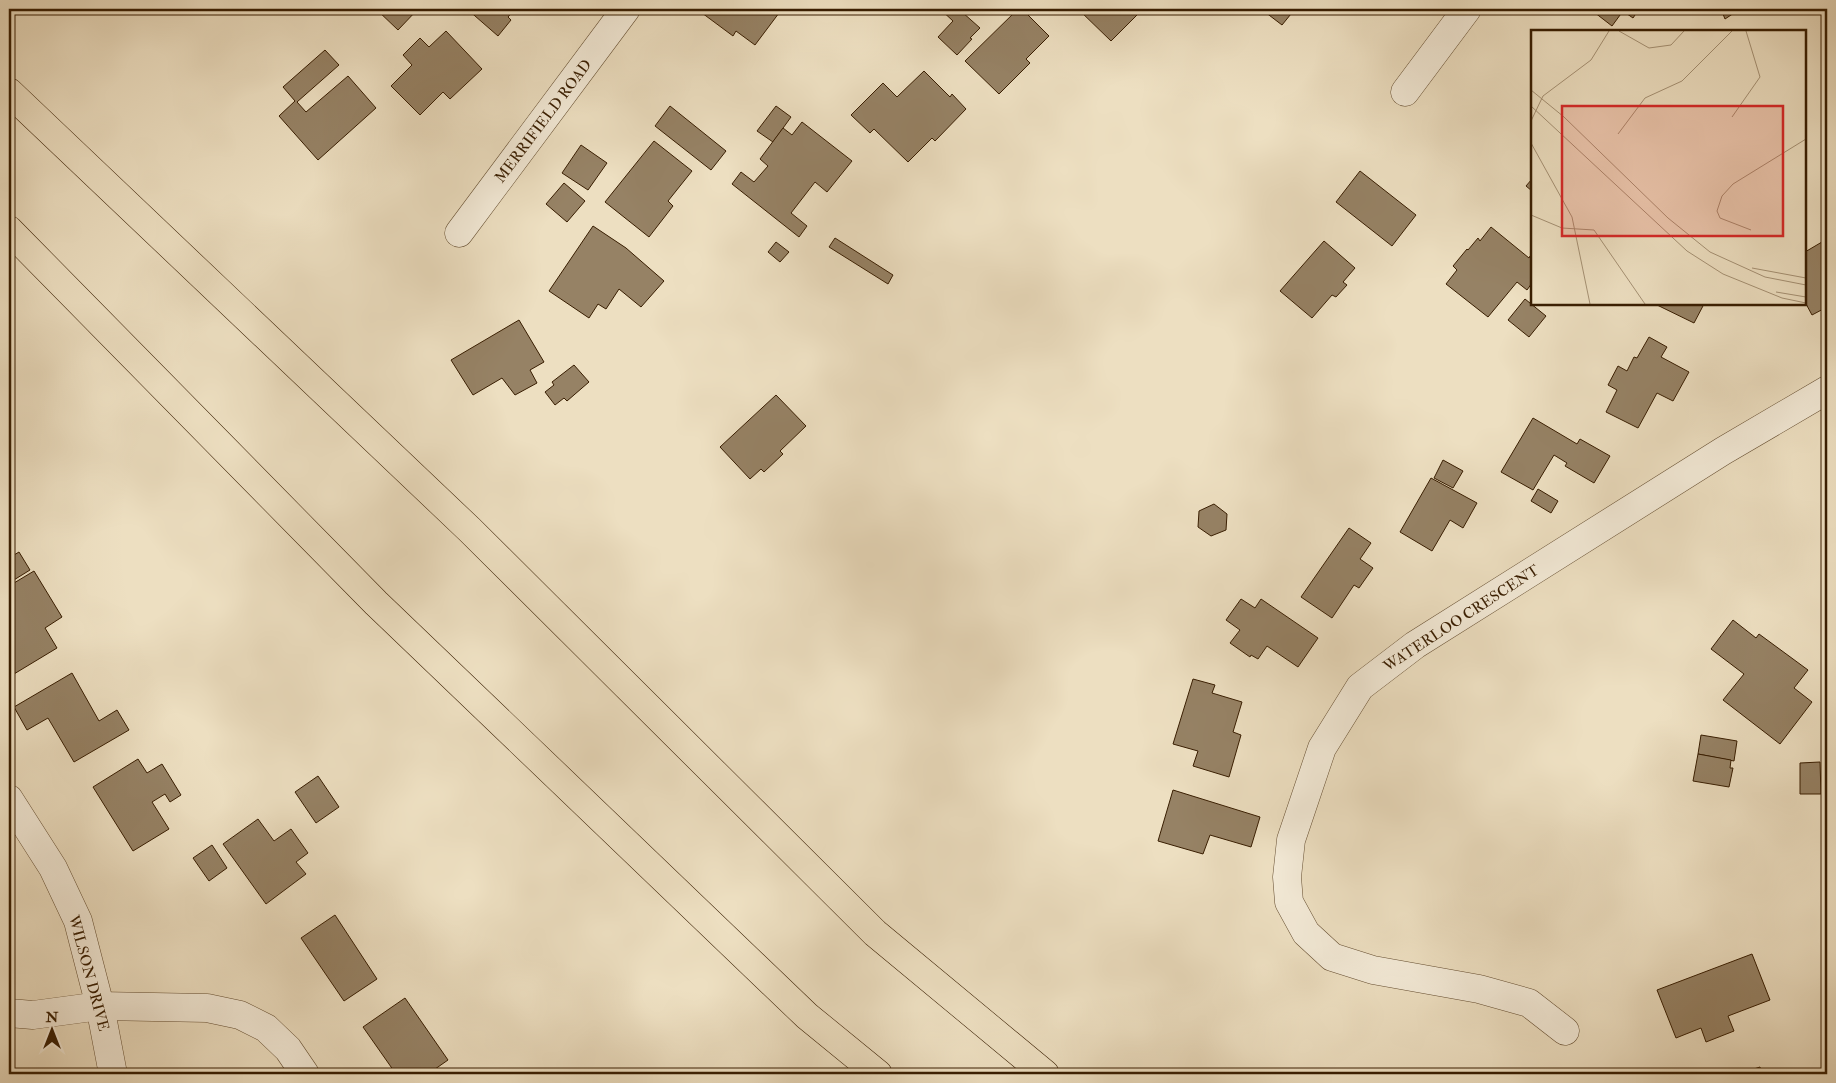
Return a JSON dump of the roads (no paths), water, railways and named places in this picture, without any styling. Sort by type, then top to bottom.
[{"type":"highway","points":[[9,92],[470,530],[875,932],[1045,1074]]},
{"type":"highway","points":[[9,230],[376,603],[807,1016],[878,1074]]},
{"type":"street","name":"MERRIFIELD ROAD","points":[[459,234],[626,9]]},
{"type":"street","points":[[1405,92],[1467,9]]},
{"type":"street","name":"WATERLOO CRESCENT","points":[[1565,1031],[1529,1003],[1480,989],[1373,970],[1332,957],[1306,933],[1289,902],[1287,877],[1291,840],[1322,748],[1360,687],[1415,645],[1723,451],[1827,390]]},
{"type":"street","name":"WILSON DRIVE","points":[[9,799],[52,868],[78,921],[100,1006],[113,1074]]},
{"type":"street","points":[[9,1013],[33,1015],[100,1006],[207,1008],[240,1015],[266,1028],[288,1049],[305,1074]]}]
